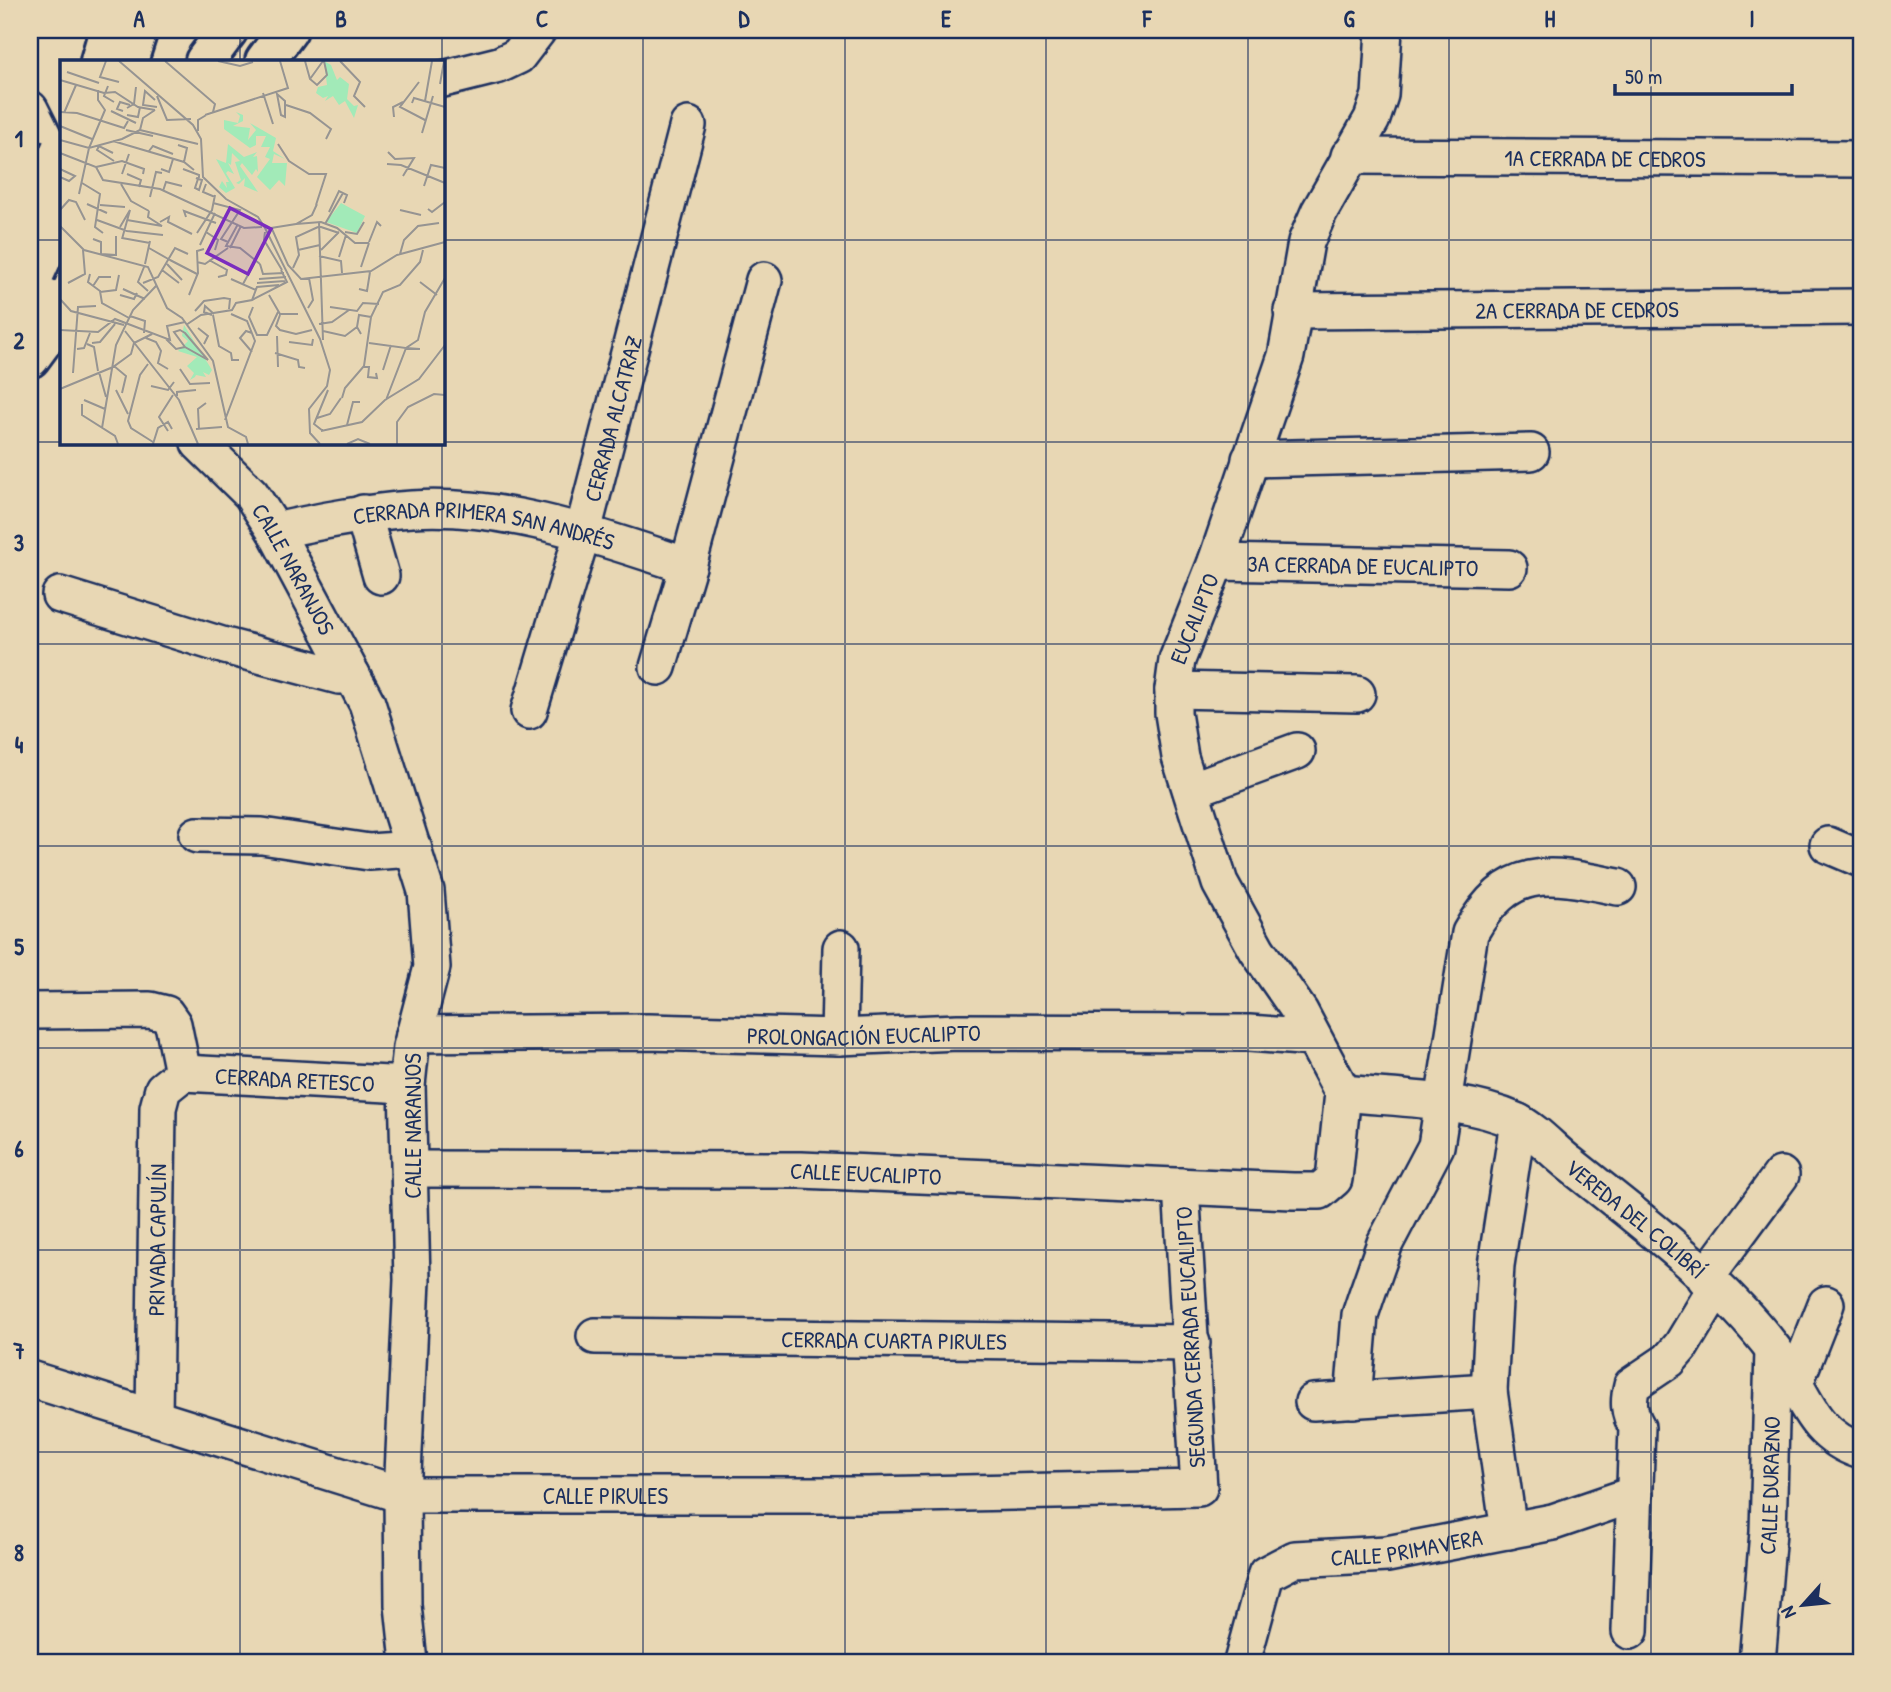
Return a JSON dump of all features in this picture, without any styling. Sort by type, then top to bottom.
[{"type":"highway","points":[[100,60],[109,30]]},
{"type":"highway","points":[[128,60],[138,30]]},
{"type":"highway","points":[[206,60],[228,30]]},
{"type":"highway","points":[[266,60],[288,30]]},
{"type":"highway","points":[[30,220],[60,151]]},
{"type":"highway","points":[[30,283],[60,218]]},
{"type":"highway","points":[[30,310],[60,264]]},
{"type":"highway","points":[[30,358],[60,317]]},
{"type":"street","points":[[444,79],[499,65],[518,56],[538,30]]},
{"type":"street","name":"EUCALIPTO","points":[[1343,1093],[1300,1012],[1236,915],[1220,883],[1180,757],[1173,713],[1173,690],[1177,660],[1216,562],[1286,356],[1306,242],[1349,156],[1372,119],[1380,95],[1384,30]]},
{"type":"street","points":[[30,109],[60,169]]},
{"type":"street","name":"CERRADA ALCATRAZ","points":[[529,711],[583,531],[688,125]]},
{"type":"street","name":"1A CERRADA DE CEDROS","points":[[1349,156],[1861,159]]},
{"type":"street","points":[[30,265],[60,229]]},
{"type":"street","points":[[658,667],[688,566],[764,280]]},
{"type":"street","name":"2A CERRADA DE CEDROS","points":[[1292,311],[1861,307]]},
{"type":"street","name":"CALLE NARANJOS","points":[[200,444],[251,494],[275,531],[367,703],[414,849],[427,902],[432,967],[414,1034],[407,1085],[412,1280],[402,1495],[403,1605],[409,1662]]},
{"type":"street","points":[[1250,459],[1531,452]]},
{"type":"street","name":"CERRADA PRIMERA SAN ANDRÉS","points":[[275,531],[363,513],[415,509],[465,510],[583,531],[688,566]]},
{"type":"street","points":[[363,513],[381,576]]},
{"type":"street","name":"3A CERRADA DE EUCALIPTO","points":[[1216,562],[1508,568]]},
{"type":"street","points":[[60,594],[225,646],[339,676],[352,675]]},
{"type":"street","points":[[1173,690],[1357,694]]},
{"type":"street","points":[[1191,790],[1297,751]]},
{"type":"street","points":[[197,835],[262,836],[369,852],[414,849]]},
{"type":"street","points":[[1828,845],[1861,859]]},
{"type":"street","points":[[1353,1400],[1360,1315],[1385,1243],[1436,1146],[1469,933],[1489,904],[1511,884],[1528,877],[1561,875],[1618,887]]},
{"type":"street","points":[[839,1037],[841,948]]},
{"type":"street","points":[[30,1011],[150,1010],[166,1014],[173,1024],[183,1073]]},
{"type":"street","name":"PROLONGACIÓN EUCALIPTO","points":[[414,1034],[648,1032],[839,1037],[972,1032],[1249,1033],[1313,1038]]},
{"type":"street","name":"CERRADA RETESCO","points":[[183,1073],[407,1085]]},
{"type":"street","name":"PRIVADA CAPULÍN","points":[[154,1417],[158,1108],[163,1090],[183,1073]]},
{"type":"street","name":"VEREDA DEL COLIBRÍ","points":[[1343,1093],[1463,1105],[1518,1122],[1711,1283],[1773,1350],[1795,1382],[1810,1415],[1833,1439],[1861,1451]]},
{"type":"street","name":"CALLE EUCALIPTO","points":[[411,1168],[802,1170],[1320,1191],[1334,1179],[1343,1093]]},
{"type":"street","points":[[1509,1531],[1489,1391],[1496,1265],[1518,1122]]},
{"type":"street","points":[[1630,1630],[1637,1427],[1630,1416],[1632,1385],[1669,1360],[1681,1346],[1711,1283],[1781,1175]]},
{"type":"street","name":"SEGUNDA CERRADA EUCALIPTO","points":[[1181,1186],[1199,1488]]},
{"type":"street","points":[[1795,1382],[1826,1304]]},
{"type":"street","name":"CERRADA CUARTA PIRULES","points":[[595,1336],[1192,1343]]},
{"type":"street","name":"CALLE DURAZNO","points":[[1758,1662],[1768,1532],[1773,1350]]},
{"type":"street","name":"CALLE PIRULES","points":[[30,1379],[402,1495],[868,1495],[1199,1488]]},
{"type":"street","points":[[1313,1402],[1489,1391]]},
{"type":"street","name":"CALLE PRIMAVERA","points":[[1242,1662],[1266,1574],[1295,1559],[1387,1554],[1509,1531],[1553,1522],[1635,1494]]}]
